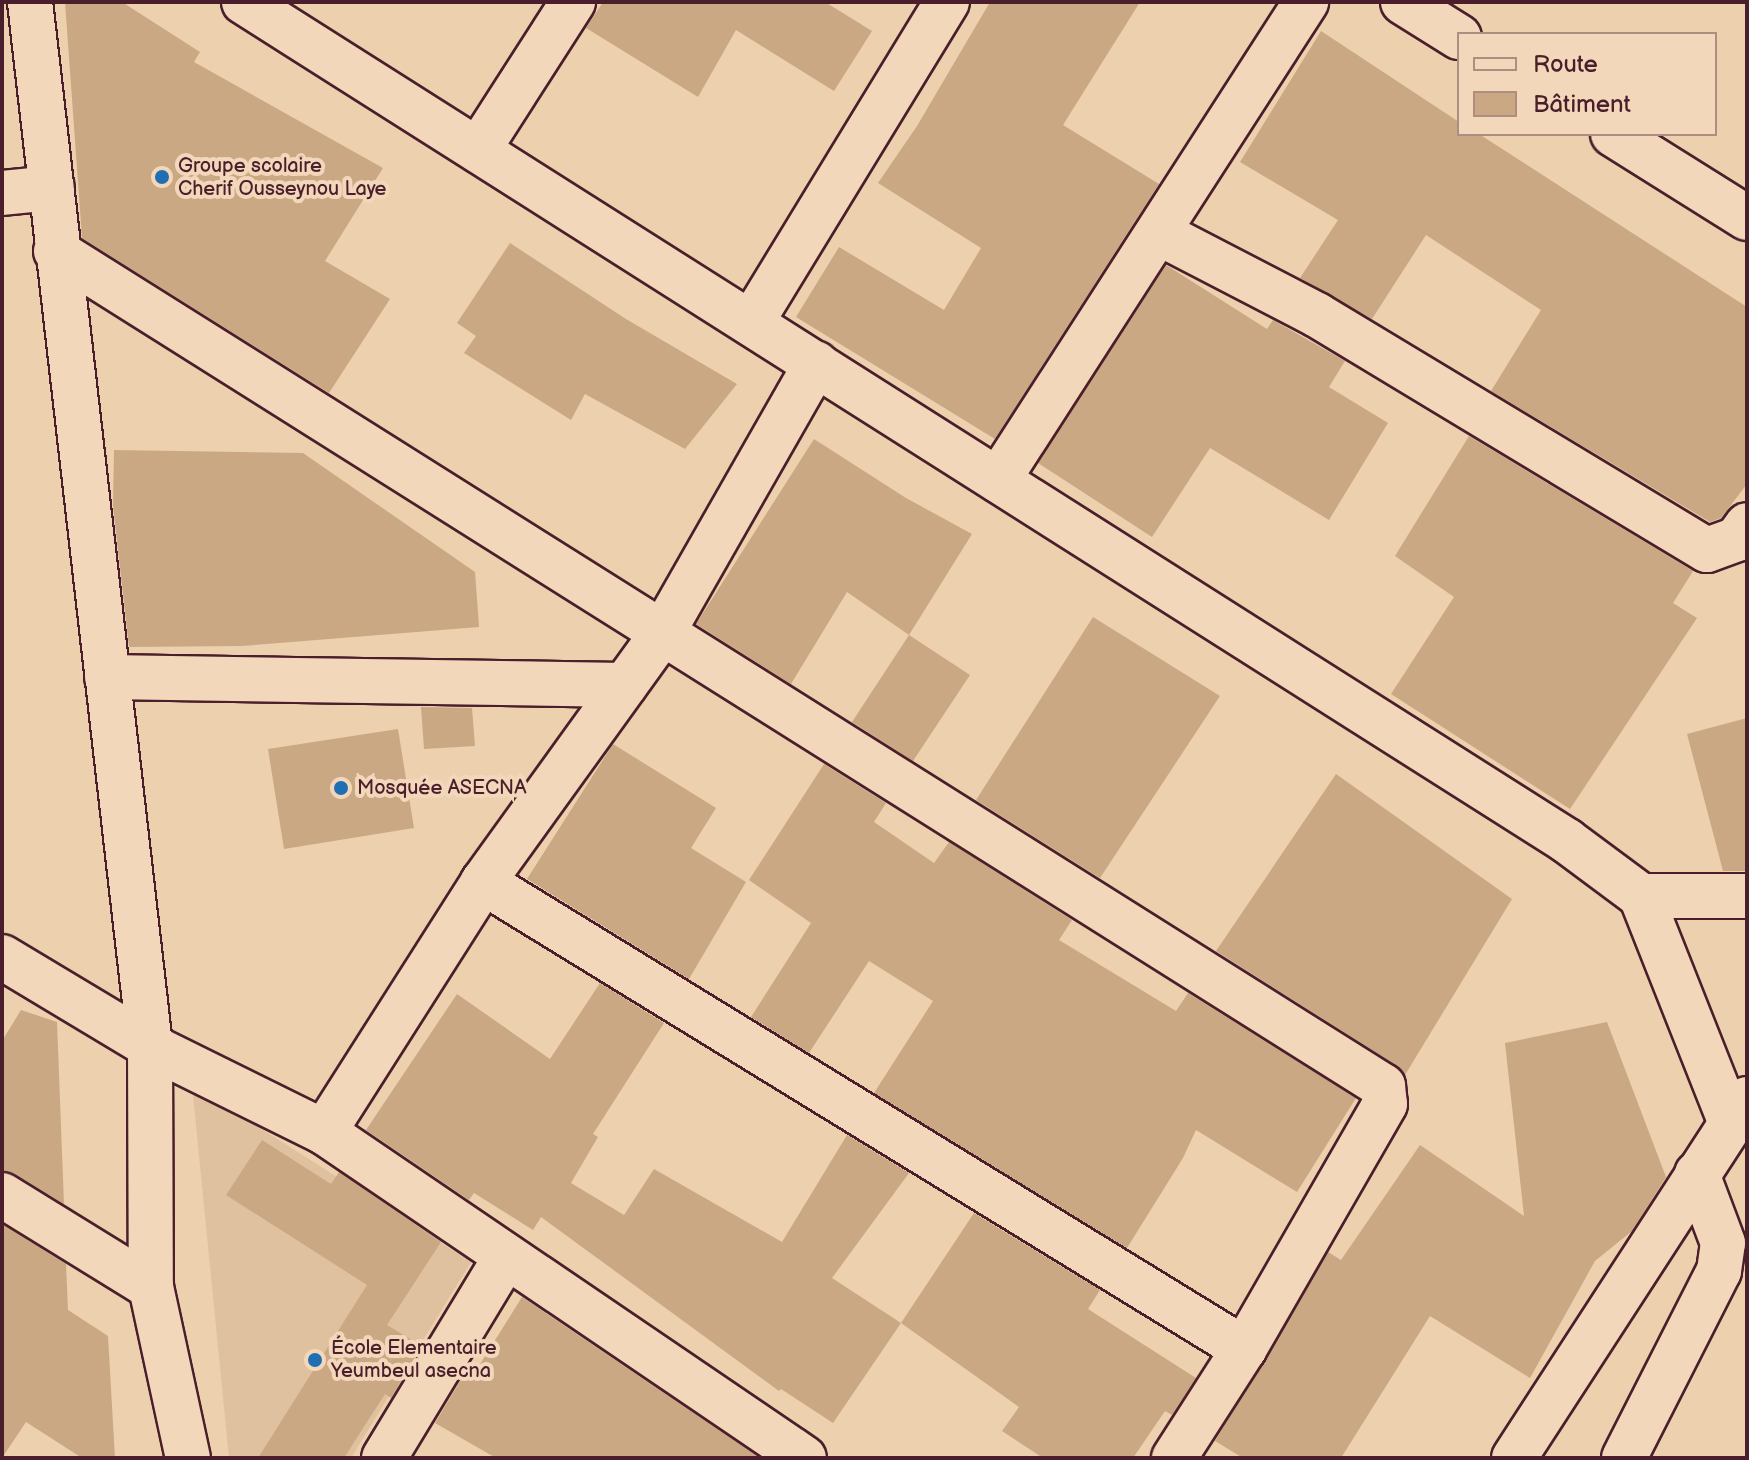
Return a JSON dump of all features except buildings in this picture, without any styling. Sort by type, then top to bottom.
[{"type":"street","points":[[30,2],[52,188],[56,251],[150,1046],[151,1287],[188,1458]]},
{"type":"street","points":[[244,2],[1567,841],[1641,896],[1739,1111],[1514,1458]]},
{"type":"street","points":[[478,150],[573,2]]},
{"type":"street","points":[[751,323],[947,2]]},
{"type":"street","points":[[998,480],[1306,2]]},
{"type":"street","points":[[1403,2],[1457,36]]},
{"type":"street","points":[[1616,136],[1747,218]]},
{"type":"street","points":[[2,193],[52,188]]},
{"type":"street","points":[[1159,233],[1317,315],[1707,550],[1737,539],[1747,525]]},
{"type":"street","points":[[56,251],[1383,1086],[1385,1104],[1244,1349],[1174,1458]]},
{"type":"street","points":[[324,1132],[483,882],[663,632],[816,364]]},
{"type":"street","points":[[107,677],[625,685]]},
{"type":"street","points":[[483,882],[1244,1349]]},
{"type":"street","points":[[1641,896],[1747,896]]},
{"type":"street","points":[[2,957],[150,1046],[324,1132],[505,1258],[804,1458]]},
{"type":"street","points":[[1624,1458],[1719,1271],[1723,1243],[1697,1174]]},
{"type":"street","points":[[2,1195],[151,1287]]},
{"type":"street","points":[[384,1458],[505,1258]]},
{"type":"shaded area","name":"École Elementaire Yeumbeul asecna","points":[[192,1085],[471,1262],[351,1458],[229,1458]]},
{"type":"place","name":"Groupe scolaire Cherif Ousseynou Laye","points":[[162,177]]},
{"type":"place","name":"Mosquée ASECNA","points":[[341,788]]},
{"type":"place","name":"École Elementaire Yeumbeul asecna","points":[[315,1360]]}]
